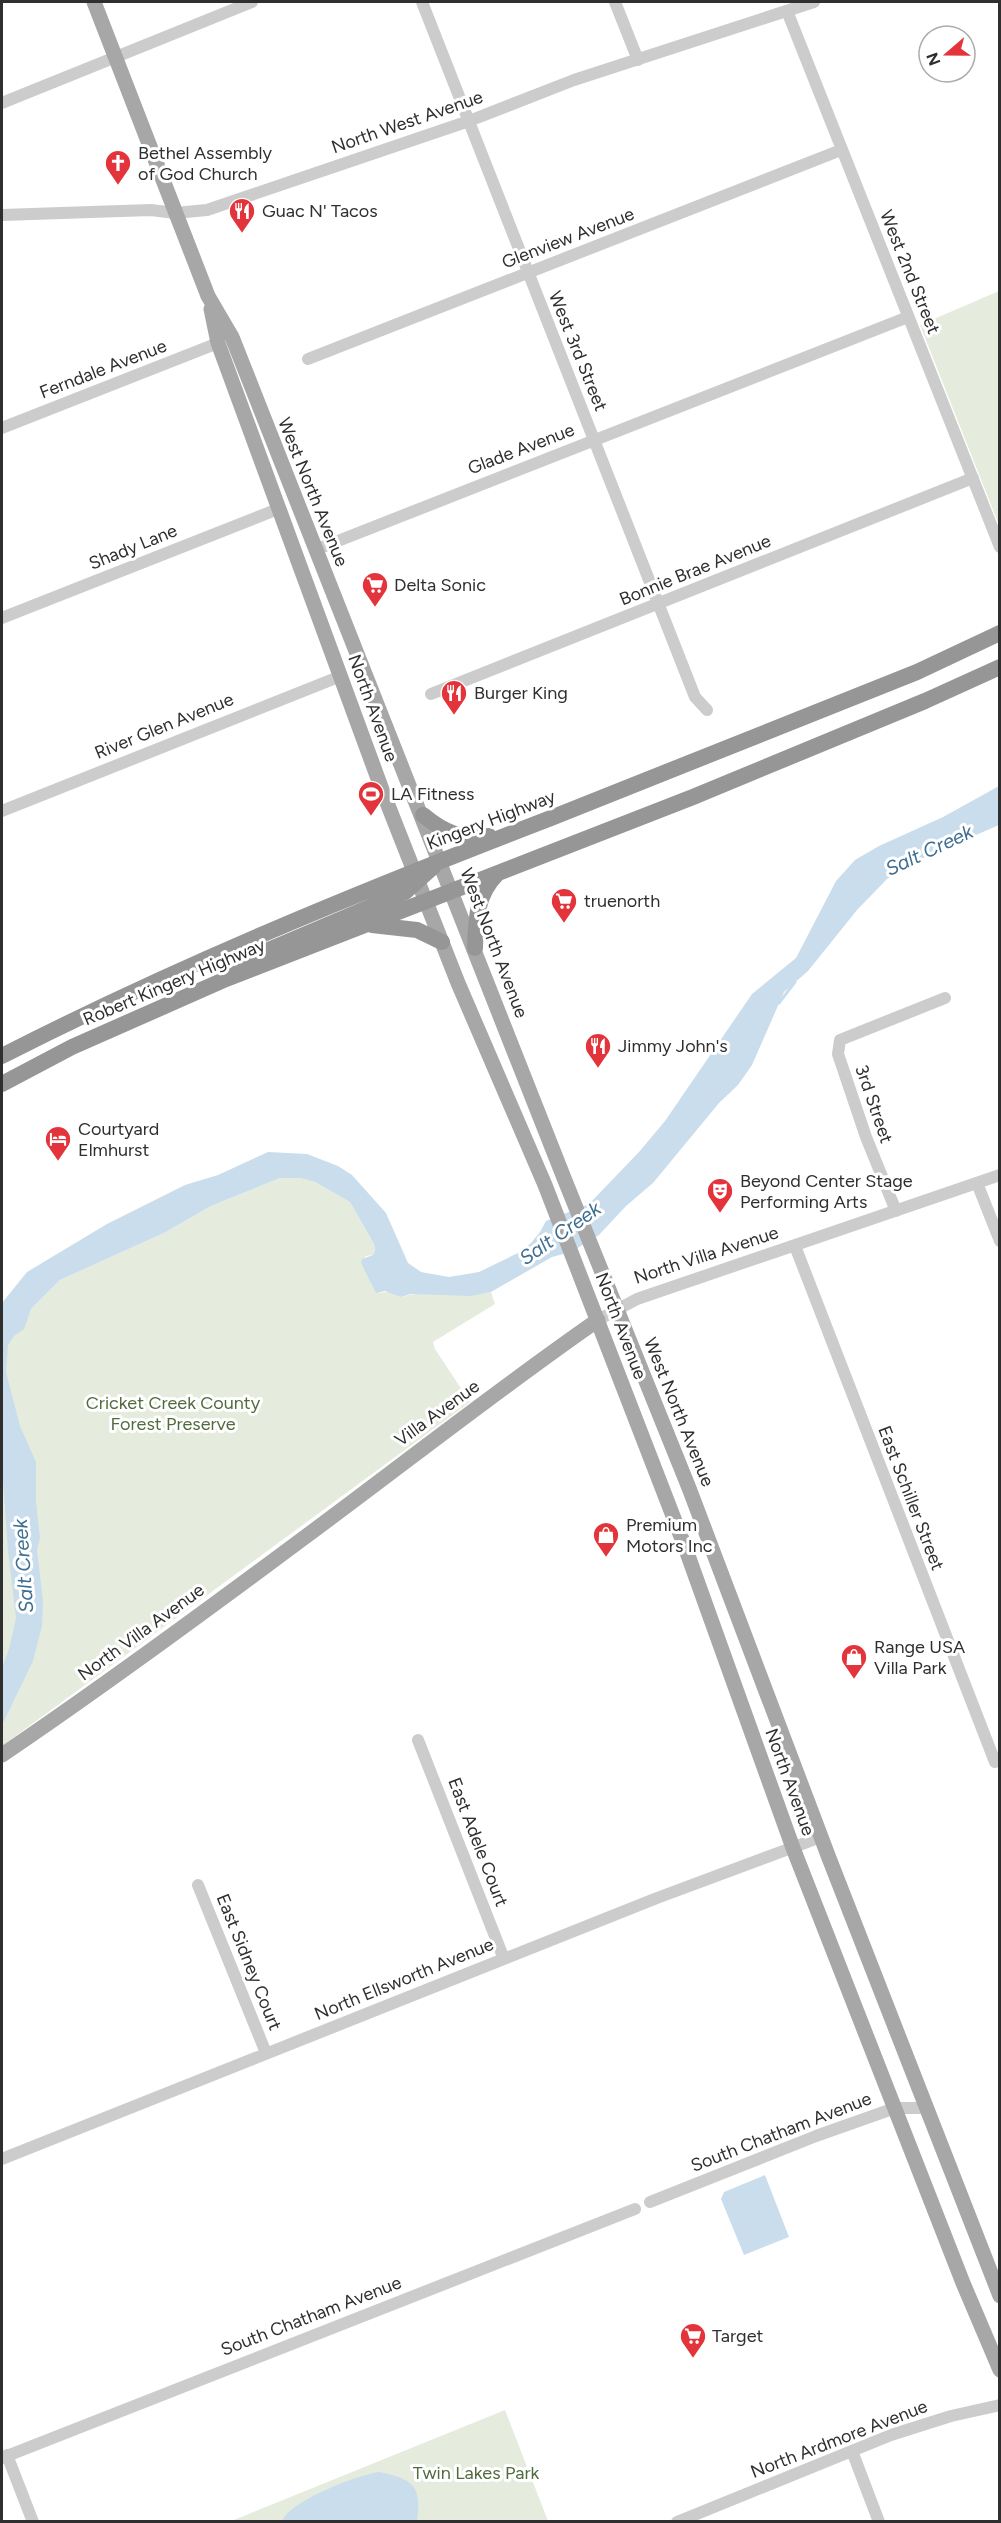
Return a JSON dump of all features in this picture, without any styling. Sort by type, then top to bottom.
[{"type":"highway","name":"Kingery Highway","points":[[2,1056],[67,1023],[214,955],[416,876],[441,860],[917,672],[999,633]]},
{"type":"highway","points":[[365,925],[713,789],[925,701],[999,667]]},
{"type":"highway","points":[[423,815],[435,825],[458,836],[505,835]]},
{"type":"highway","points":[[475,948],[479,902],[488,883],[501,871]]},
{"type":"highway","points":[[166,1006],[192,983],[405,892],[416,876]]},
{"type":"highway","points":[[365,925],[407,927],[442,942]]},
{"type":"highway","name":"Robert Kingery Highway","points":[[2,1084],[72,1047],[226,979],[365,925]]},
{"type":"main road","name":"West North Avenue","points":[[94,2],[208,296],[232,337],[315,550],[441,860],[564,1178],[689,1488],[821,1837]]},
{"type":"main road","name":"North Avenue","points":[[208,296],[218,343],[416,876],[576,1263],[686,1547],[793,1848],[999,2370]]},
{"type":"main road","name":"Villa Avenue","points":[[302,1540],[425,1446],[598,1320]]},
{"type":"main road","name":"North Villa Avenue","points":[[2,1755],[302,1540]]},
{"type":"main road","name":"North Avenue","points":[[821,1837],[999,2296]]},
{"type":"street","points":[[2,103],[252,2]]},
{"type":"street","name":"West 3rd Street","points":[[422,2],[695,698],[707,710]]},
{"type":"street","points":[[615,2],[638,60]]},
{"type":"street","name":"North West Avenue","points":[[2,215],[151,210],[175,213],[207,210],[469,121],[574,80],[814,2]]},
{"type":"street","name":"West 2nd Street","points":[[787,11],[999,547]]},
{"type":"street","name":"Glenview Avenue","points":[[308,360],[841,150]]},
{"type":"street","name":"Glade Avenue","points":[[315,550],[908,317]]},
{"type":"street","name":"Ferndale Avenue","points":[[2,428],[218,343]]},
{"type":"street","name":"Bonnie Brae Avenue","points":[[431,694],[973,478]]},
{"type":"street","name":"Shady Lane","points":[[2,618],[278,509]]},
{"type":"street","name":"River Glen Avenue","points":[[2,811],[341,676]]},
{"type":"street","name":"3rd Street","points":[[896,1211],[866,1137],[838,1054],[840,1041],[945,998]]},
{"type":"street","name":"North Villa Avenue","points":[[598,1320],[637,1299],[999,1175]]},
{"type":"street","points":[[977,1183],[999,1241]]},
{"type":"street","name":"East Schiller Street","points":[[795,1246],[995,1762]]},
{"type":"street","name":"East Adele Court","points":[[418,1740],[504,1959]]},
{"type":"street","name":"North Ellsworth Avenue","points":[[2,2159],[660,1896],[821,1837]]},
{"type":"street","name":"East Sidney Court","points":[[198,1885],[266,2053]]},
{"type":"street","name":"South Chatham Avenue","points":[[650,2202],[816,2136],[895,2108],[927,2108]]},
{"type":"street","name":"South Chatham Avenue","points":[[4,2456],[635,2209]]},
{"type":"street","name":"North Ardmore Avenue","points":[[677,2522],[891,2435],[951,2416],[999,2405]]},
{"type":"street","points":[[852,2451],[879,2522]]},
{"type":"street","points":[[4,2456],[33,2522]]},
{"type":"green space","points":[[999,291],[999,525],[920,325]]},
{"type":"green space","name":"Cricket Creek County Forest Preserve","points":[[280,1178],[300,1178],[315,1182],[350,1202],[374,1244],[373,1255],[366,1256],[361,1263],[374,1289],[381,1293],[391,1292],[401,1297],[423,1293],[480,1294],[491,1292],[495,1304],[433,1342],[435,1349],[470,1402],[2,1746],[2,1309],[31,1309],[60,1280],[164,1233],[211,1206]]},
{"type":"green space","name":"Twin Lakes Park","points":[[505,2410],[548,2521],[229,2522]]},
{"type":"water","points":[[999,786],[999,825],[916,861],[887,879],[857,910],[808,971],[784,992],[752,1065],[738,1085],[719,1103],[653,1183],[626,1206],[599,1235],[571,1252],[552,1257],[491,1292],[471,1296],[411,1294],[401,1297],[385,1291],[376,1293],[361,1263],[362,1259],[373,1255],[374,1244],[350,1202],[315,1182],[300,1178],[280,1178],[211,1206],[164,1233],[60,1280],[31,1309],[24,1329],[14,1336],[8,1345],[6,1372],[20,1426],[36,1462],[36,1501],[40,1538],[37,1550],[43,1601],[42,1626],[33,1661],[2,1725],[2,1668],[16,1618],[2,1467],[2,1303],[27,1272],[107,1224],[185,1185],[218,1175],[268,1152],[307,1154],[338,1166],[352,1175],[386,1213],[408,1263],[421,1272],[449,1277],[479,1272],[520,1252],[531,1243],[546,1221],[589,1204],[639,1152],[665,1121],[752,994],[796,958],[836,881],[855,860],[879,846],[943,817]]},
{"type":"water","points":[[765,2175],[789,2237],[744,2255],[721,2199],[724,2192]]},
{"type":"water","points":[[379,2472],[400,2478],[413,2486],[418,2499],[417,2521],[282,2521],[297,2505],[310,2497],[356,2478]]},
{"type":"waterway","name":"Salt Creek","points":[[779,1003],[795,982]]},
{"type":"place","name":"Bethel Assembly of God Church","points":[[118,186]]},
{"type":"place","name":"Guac N' Tacos","points":[[242,234]]},
{"type":"place","name":"Delta Sonic","points":[[375,608]]},
{"type":"place","name":"Burger King","points":[[454,716]]},
{"type":"place","name":"LA Fitness","points":[[371,817]]},
{"type":"place","name":"truenorth","points":[[564,924]]},
{"type":"place","name":"Jimmy John's","points":[[598,1069]]},
{"type":"place","name":"Courtyard Elmhurst","points":[[58,1162]]},
{"type":"place","name":"Beyond Center Stage Performing Arts","points":[[720,1214]]},
{"type":"place","name":"Premium Motors Inc","points":[[606,1558]]},
{"type":"place","name":"Range USA Villa Park","points":[[854,1680]]},
{"type":"place","name":"Target","points":[[693,2359]]}]
